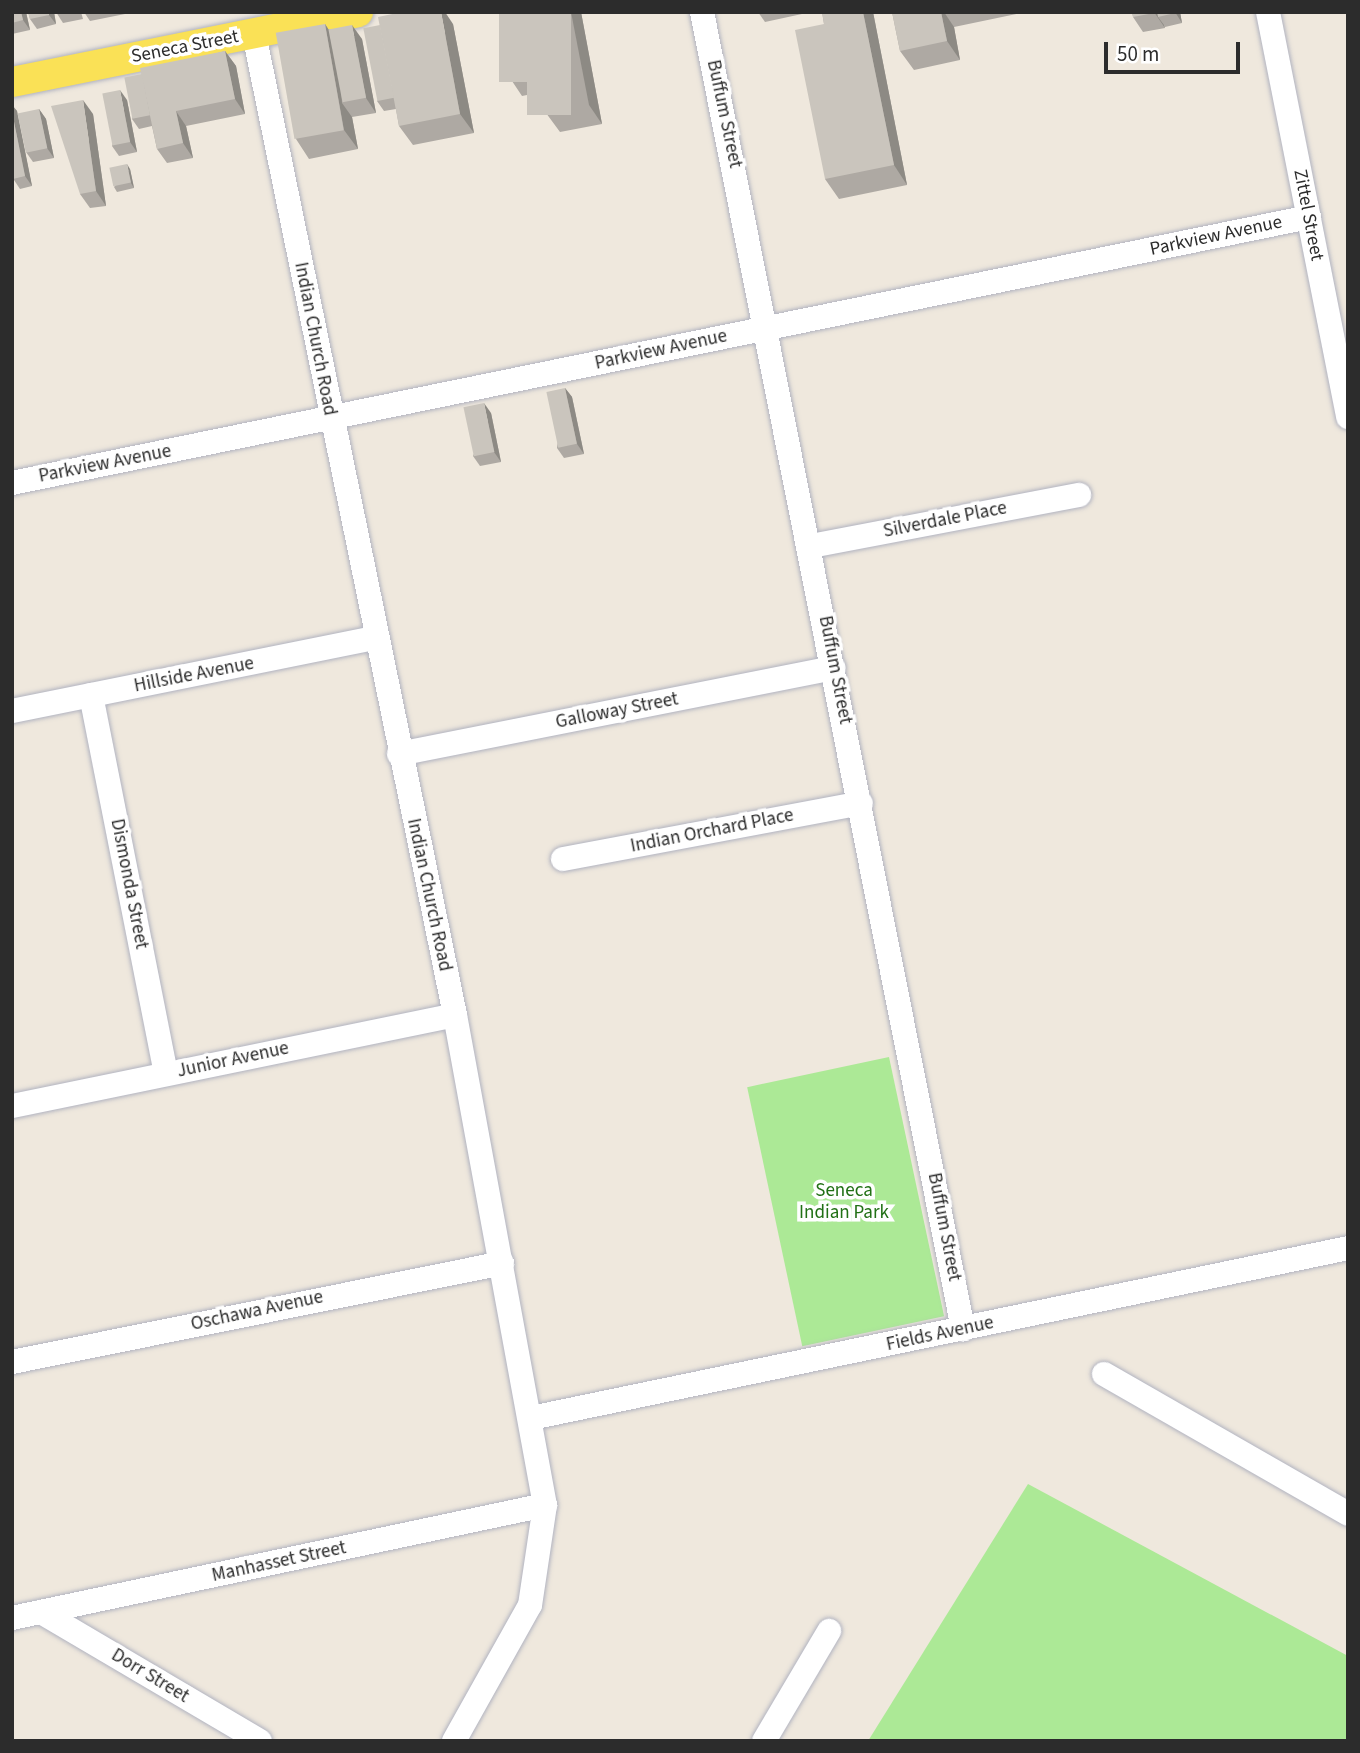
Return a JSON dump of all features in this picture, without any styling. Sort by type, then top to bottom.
[{"type":"main road","name":"Seneca Street","points":[[12,82],[358,12]]},
{"type":"street","name":"Buffum Street","points":[[702,12],[769,328],[963,1329]]},
{"type":"street","name":"Zittel Street","points":[[1268,12],[1348,417]]},
{"type":"street","name":"Indian Church Road","points":[[254,34],[375,638],[455,1015],[545,1505],[530,1605],[454,1741]]},
{"type":"street","name":"Parkview Avenue","points":[[12,483],[1309,217]]},
{"type":"street","name":"Silverdale Place","points":[[811,546],[1079,495]]},
{"type":"street","name":"Hillside Avenue","points":[[12,711],[375,638]]},
{"type":"street","name":"Galloway Street","points":[[399,754],[834,668]]},
{"type":"street","name":"Dismonda Street","points":[[92,695],[166,1074]]},
{"type":"street","name":"Indian Orchard Place","points":[[563,859],[861,803]]},
{"type":"street","name":"Junior Avenue","points":[[12,1106],[455,1015]]},
{"type":"street","name":"Fields Avenue","points":[[531,1418],[1348,1248]]},
{"type":"street","name":"Oschawa Avenue","points":[[12,1362],[502,1263]]},
{"type":"street","points":[[1104,1374],[1348,1514]]},
{"type":"street","name":"Manhasset Street","points":[[12,1618],[545,1505]]},
{"type":"street","name":"Dorr Street","points":[[41,1612],[260,1741]]},
{"type":"street","points":[[764,1741],[829,1632]]},
{"type":"green space","name":"Seneca Indian Park","points":[[889,1057],[944,1316],[802,1346],[747,1087]]},
{"type":"green space","points":[[1028,1484],[1348,1656],[1348,1741],[868,1741]]},
{"type":"building","points":[[12,12],[21,12],[23,20],[12,23]]},
{"type":"building","points":[[28,12],[49,12],[49,15],[30,19]]},
{"type":"building","points":[[402,12],[441,12],[460,114],[399,126],[378,17]]},
{"type":"building","points":[[499,12],[527,12],[527,82],[499,82]]},
{"type":"building","points":[[527,12],[571,12],[571,115],[527,115]]},
{"type":"building","points":[[822,12],[863,12],[894,165],[825,179],[795,30],[824,24]]},
{"type":"building","points":[[892,12],[941,12],[947,41],[900,51]]},
{"type":"building","points":[[1132,12],[1154,12],[1154,13],[1133,17]]},
{"type":"building","points":[[1157,12],[1175,12],[1175,13],[1158,17]]},
{"type":"building","points":[[325,24],[344,130],[295,139],[276,33]]},
{"type":"building","points":[[352,25],[366,98],[343,102],[328,30]]},
{"type":"building","points":[[380,25],[394,98],[377,101],[363,28]]},
{"type":"building","points":[[225,51],[235,99],[176,111],[183,143],[157,149],[140,68]]},
{"type":"building","points":[[142,74],[150,115],[132,119],[124,77]]},
{"type":"building","points":[[120,90],[130,142],[112,145],[102,93]]},
{"type":"building","points":[[83,100],[96,191],[80,194],[51,106]]},
{"type":"building","points":[[39,109],[47,148],[26,153],[17,114]]},
{"type":"building","points":[[12,112],[25,176],[13,179],[12,177]]},
{"type":"building","points":[[127,164],[131,183],[113,186],[109,168]]},
{"type":"building","points":[[565,388],[577,444],[558,448],[546,392]]},
{"type":"building","points":[[484,403],[494,452],[474,456],[463,407]]}]
